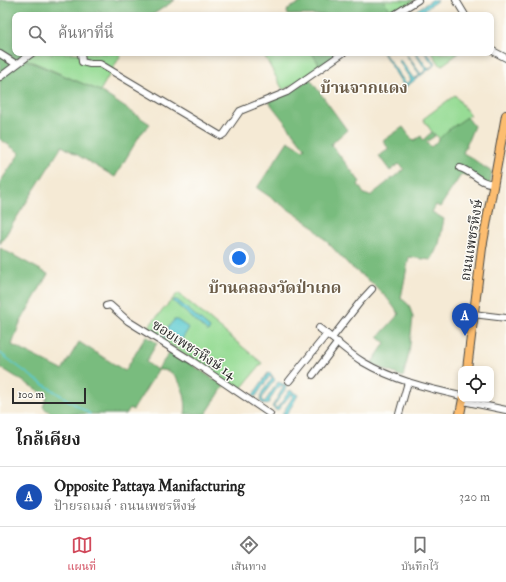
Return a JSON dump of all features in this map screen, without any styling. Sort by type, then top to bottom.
[{"type":"main road","name":"ถนนเพชรหึงษ์","points":[[466,366],[482,248],[506,115]]},
{"type":"main road","points":[[460,414],[462,402]]},
{"type":"street","points":[[399,12],[418,0]]},
{"type":"street","points":[[456,0],[463,12]]},
{"type":"street","points":[[494,52],[506,58]]},
{"type":"street","points":[[0,54],[16,64]]},
{"type":"street","points":[[0,76],[28,56]]},
{"type":"street","points":[[81,56],[82,62],[100,64],[221,136],[240,111],[287,92],[339,56]]},
{"type":"street","points":[[460,168],[468,171],[485,182],[494,182]]},
{"type":"street","points":[[332,338],[372,289]]},
{"type":"street","name":"ซอยเพชรหึงษ์ 14","points":[[106,306],[110,305],[128,321],[192,361],[270,414]]},
{"type":"street","points":[[473,314],[506,318]]},
{"type":"street","points":[[320,328],[362,362],[408,382],[458,398]]},
{"type":"street","points":[[289,381],[326,334]]},
{"type":"street","points":[[313,375],[338,342]]},
{"type":"street","points":[[399,414],[408,382]]},
{"type":"street","points":[[474,402],[506,410]]},
{"type":"green space","points":[[0,0],[175,0],[157,12],[12,12],[12,54],[0,50]]},
{"type":"green space","points":[[0,0],[175,0],[157,12],[100,12],[99,10],[97,12],[12,12],[12,56],[20,56],[19,57],[100,91],[150,124],[140,135],[115,177],[62,146],[0,244],[0,182],[20,153],[0,139]]},
{"type":"green space","points":[[306,0],[383,0],[392,12],[287,12],[288,9]]},
{"type":"green space","points":[[383,0],[415,0],[396,12],[392,12]]},
{"type":"green space","points":[[16,56],[120,56],[100,91]]},
{"type":"green space","points":[[265,56],[314,56],[321,67],[283,90]]},
{"type":"green space","points":[[314,56],[336,56],[321,67]]},
{"type":"green space","points":[[434,56],[455,56],[441,66]]},
{"type":"green space","points":[[310,79],[347,130],[331,144],[360,182],[358,184],[364,194],[370,196],[404,169],[399,164],[390,171],[379,156],[389,149],[383,141],[403,127],[413,141],[421,136],[423,140],[432,132],[435,136],[426,142],[431,147],[447,131],[467,117],[474,126],[463,153],[492,172],[490,186],[467,175],[461,175],[440,207],[436,205],[432,212],[444,219],[439,244],[431,260],[409,257],[401,298],[409,305],[413,317],[409,353],[403,377],[371,364],[385,343],[378,337],[399,314],[387,298],[372,283],[350,266],[310,224],[257,188],[288,141],[303,150],[305,148],[269,102]]},
{"type":"green space","points":[[455,95],[470,115],[447,131],[440,139],[432,132],[423,119]]},
{"type":"green space","points":[[0,248],[48,274],[19,325],[12,345],[62,370],[79,342],[125,371],[146,336],[157,343],[146,362],[157,370],[171,351],[224,386],[206,414],[185,414],[185,402],[180,383],[173,374],[162,370],[158,370],[133,410],[130,408],[126,414],[52,414],[43,407],[47,396],[0,367]]},
{"type":"green space","points":[[178,293],[262,363],[239,391],[146,329]]},
{"type":"water","points":[[432,0],[438,0],[421,12],[414,12]]},
{"type":"water","points":[[385,56],[406,84],[411,80],[398,60],[400,60],[414,79],[420,75],[407,56],[421,74],[426,70],[417,56],[419,56],[428,69],[434,65],[427,56],[429,56],[436,64],[407,86],[404,86]]},
{"type":"water","points":[[177,300],[210,328],[208,332],[173,301]]},
{"type":"water","points":[[174,320],[177,320],[189,328],[179,344],[163,336]]},
{"type":"water","points":[[268,373],[271,374],[275,380],[266,391],[262,399],[264,402],[278,382],[286,385],[286,388],[274,406],[275,408],[278,407],[290,390],[298,395],[287,414],[282,414],[293,394],[291,394],[277,411],[272,407],[284,386],[282,385],[277,389],[267,405],[262,403],[260,400],[262,392],[272,379],[271,376],[256,396],[254,397],[253,395]]},
{"type":"waterway","points":[[0,353],[35,379],[90,414]]},
{"type":"place","name":"Opposite Pattaya Manifacturing","points":[[465,336]]},
{"type":"district","name":"บ้านจากแดง","points":[[364,87]]},
{"type":"district","name":"บ้านคลองวัดป่าเกด","points":[[275,287]]}]
